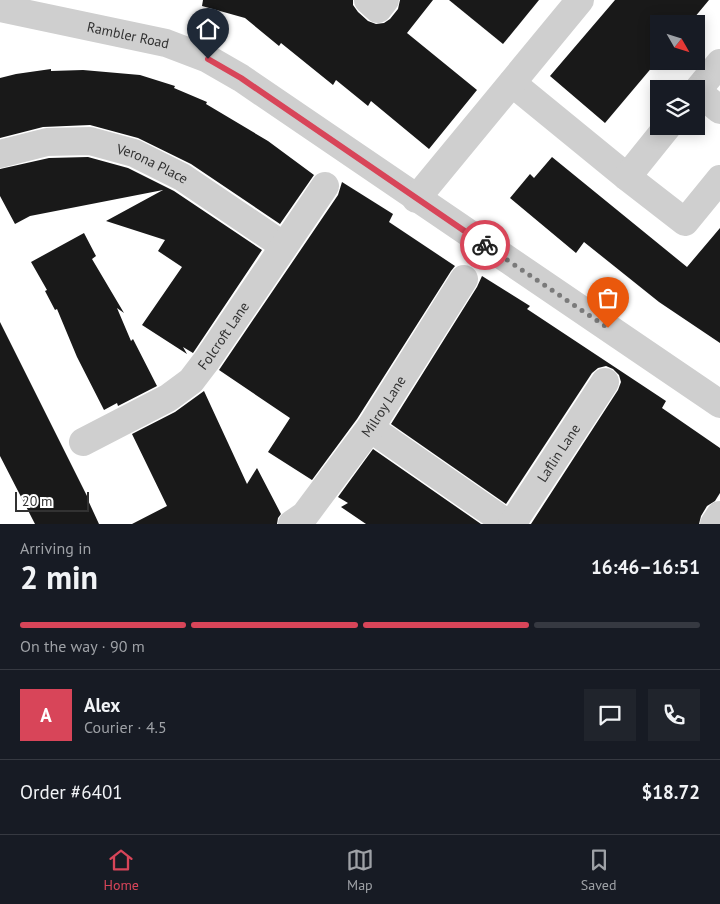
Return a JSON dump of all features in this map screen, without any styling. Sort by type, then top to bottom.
[{"type":"street","points":[[368,0],[378,8],[385,0]]},
{"type":"street","points":[[416,199],[580,0]]},
{"type":"street","name":"Rambler Road","points":[[0,8],[166,43],[208,59],[241,78],[416,199],[720,404]]},
{"type":"street","points":[[705,82],[720,63]]},
{"type":"street","points":[[512,83],[684,222],[720,179]]},
{"type":"street","points":[[705,98],[720,110]]},
{"type":"street","points":[[627,177],[661,135]]},
{"type":"street","name":"Verona Place","points":[[0,154],[46,142],[90,141],[134,154],[182,177],[284,246]]},
{"type":"street","name":"Folcroft Lane","points":[[83,442],[168,398],[191,381],[325,186]]},
{"type":"street","name":"Milroy Lane","points":[[292,524],[306,515],[370,428],[464,279]]},
{"type":"street","name":"Laflin Lane","points":[[510,524],[605,382]]},
{"type":"street","points":[[370,428],[510,524]]},
{"type":"street","points":[[714,524],[720,515]]},
{"type":"building","points":[[203,0],[353,0],[353,5],[358,12],[368,21],[376,24],[384,23],[390,19],[398,9],[400,0],[433,0],[407,33],[477,90],[429,149],[371,101],[368,106],[336,80],[333,85],[281,43],[279,46],[245,18],[202,6]]},
{"type":"building","points":[[449,0],[539,0],[503,44]]},
{"type":"building","points":[[615,0],[709,0],[696,15],[650,15],[650,70],[605,123],[550,76]]},
{"type":"building","points":[[51,69],[51,71],[83,70],[140,75],[175,86],[174,88],[207,102],[206,104],[268,141],[314,175],[280,224],[191,164],[138,138],[90,125],[43,127],[0,138],[0,78]]},
{"type":"building","points":[[88,157],[128,168],[174,191],[262,250],[193,353],[183,347],[187,354],[142,325],[182,267],[158,251],[165,240],[106,221],[163,190],[30,216],[15,224],[0,196],[0,169],[49,158]]},
{"type":"building","points":[[552,157],[687,267],[720,228],[720,343],[659,302],[584,242],[576,253],[510,198],[530,174],[534,178]]},
{"type":"building","points":[[342,182],[393,214],[389,222],[455,266],[357,419],[312,480],[268,452],[290,418],[219,370],[338,195]]},
{"type":"building","points":[[84,233],[96,256],[92,259],[124,313],[117,308],[131,341],[133,339],[157,386],[118,406],[117,403],[104,410],[77,357],[57,309],[55,310],[45,291],[47,290],[31,262]]},
{"type":"building","points":[[482,276],[530,306],[527,309],[666,401],[662,408],[720,448],[720,493],[715,501],[707,506],[699,524],[531,524],[618,390],[621,382],[619,375],[613,369],[606,366],[598,368],[592,373],[506,504],[391,424],[477,287]]},
{"type":"building","points":[[0,322],[88,498],[99,524],[35,524],[0,456]]},
{"type":"building","points":[[204,391],[247,484],[257,468],[281,514],[277,524],[132,524],[167,506],[132,434],[175,412]]},
{"type":"building","points":[[373,449],[481,524],[366,524],[341,507],[348,503],[338,497]]},
{"type":"way so far","points":[[485,245],[608,328]]},
{"type":"route","points":[[208,59],[241,78],[485,245]]}]
